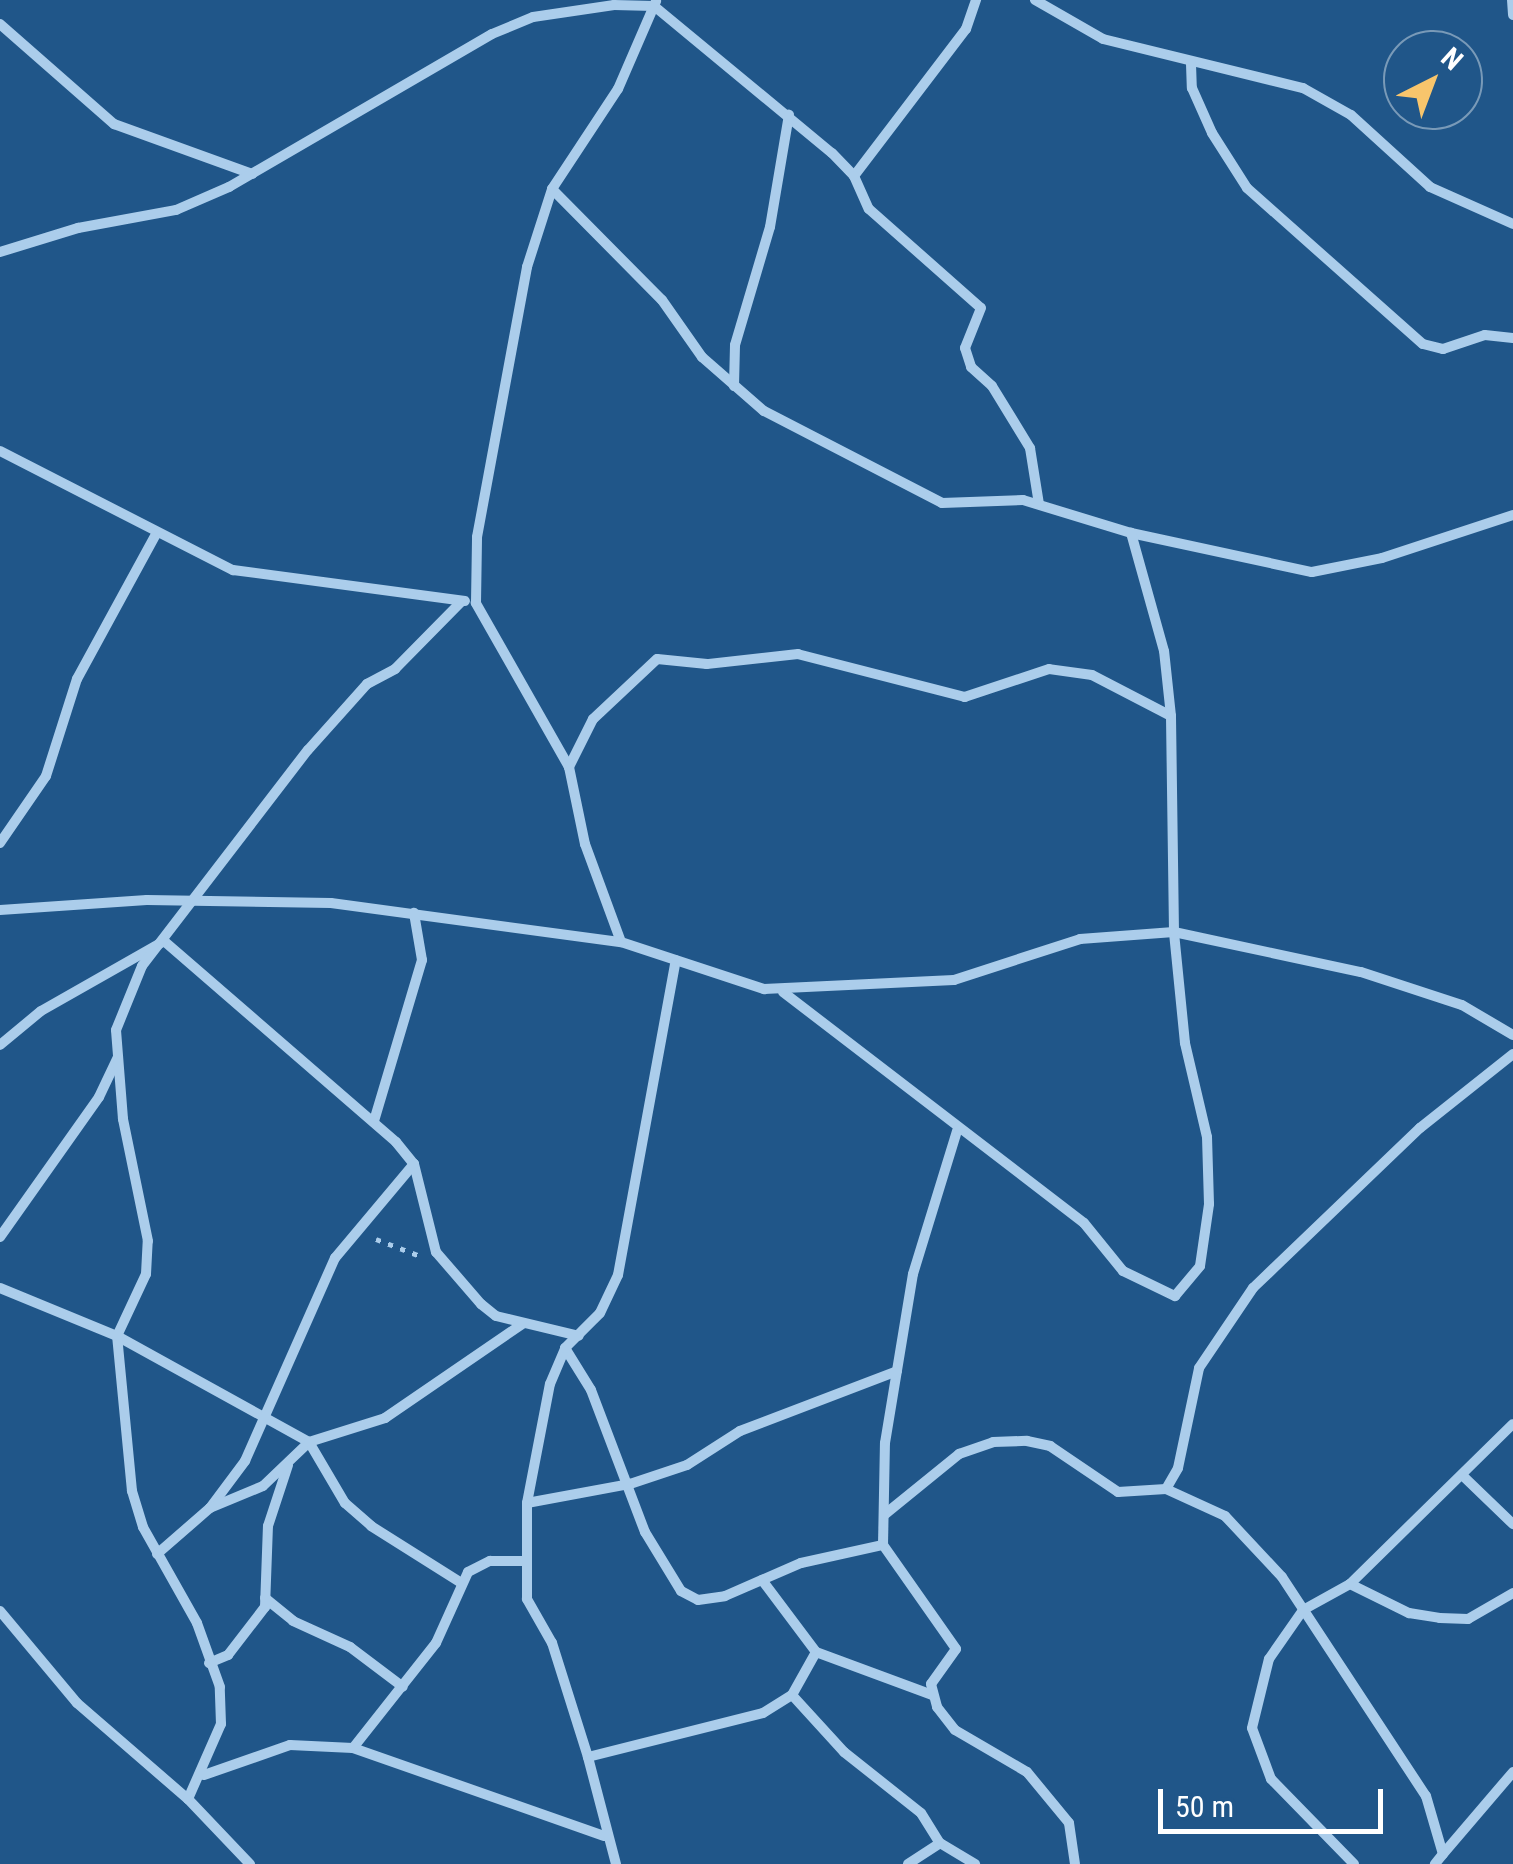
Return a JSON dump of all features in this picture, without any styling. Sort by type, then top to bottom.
[{"type":"street","points":[[854,176],[966,29],[976,0]]},
{"type":"street","points":[[1035,0],[1103,39],[1191,64],[1303,88],[1350,115],[1430,187],[1513,224]]},
{"type":"street","points":[[1512,0],[1513,16]]},
{"type":"street","points":[[0,252],[78,228],[176,210],[252,174],[492,34],[584,4],[655,3],[789,115],[854,176],[880,220],[981,308],[965,348],[971,367],[992,386],[1030,448],[1039,504]]},
{"type":"street","points":[[621,942],[585,844],[569,766],[476,603],[478,537],[494,429],[527,267],[552,189],[618,89],[655,3]]},
{"type":"street","points":[[0,24],[114,124],[252,174]]},
{"type":"street","points":[[1191,64],[1206,118],[1246,188],[1422,344],[1443,349],[1484,335],[1513,338]]},
{"type":"street","points":[[734,386],[735,345],[770,227],[789,115]]},
{"type":"street","points":[[552,189],[662,300],[702,357],[734,386],[798,431],[942,503],[1039,504],[1131,533],[1312,572],[1382,558],[1513,515]]},
{"type":"street","points":[[0,451],[234,570],[476,603]]},
{"type":"street","points":[[0,843],[46,776],[78,680],[157,532]]},
{"type":"street","points":[[0,910],[196,900],[414,912],[621,942],[783,992],[957,1131],[1084,1223],[1123,1271],[1175,1296],[1200,1266],[1208,1204],[1206,1137],[1186,1043],[1174,932],[1171,716],[1164,651],[1131,533]]},
{"type":"street","points":[[188,1798],[204,1775],[221,1724],[220,1687],[198,1624],[157,1554],[132,1491],[117,1336],[146,1274],[148,1241],[123,1119],[116,1030],[125,998],[164,941],[353,698],[394,669],[462,600]]},
{"type":"street","points":[[569,766],[594,720],[656,659],[707,664],[798,654],[965,698],[1049,669],[1092,675],[1171,716]]},
{"type":"street","points":[[374,1121],[422,960],[414,912]]},
{"type":"street","points":[[783,992],[849,980],[954,980],[1080,939],[1174,932],[1361,972],[1462,1006],[1513,1035]]},
{"type":"street","points":[[0,1045],[41,1011],[164,941]]},
{"type":"street","points":[[164,941],[374,1121],[414,1164],[428,1233],[448,1269],[496,1316],[579,1336]]},
{"type":"street","points":[[616,1864],[604,1836],[588,1757],[552,1642],[533,1617],[523,1561],[528,1502],[545,1404],[565,1348],[600,1314],[618,1275],[676,960]]},
{"type":"street","points":[[0,1237],[99,1097],[120,1052]]},
{"type":"street","points":[[1166,1489],[1178,1468],[1199,1368],[1252,1288],[1420,1128],[1513,1054]]},
{"type":"street","points":[[932,1695],[933,1678],[954,1644],[883,1544],[885,1443],[913,1274],[957,1131]]},
{"type":"street","points":[[157,1554],[210,1508],[245,1461],[311,1302],[334,1258],[414,1164]]},
{"type":"street","points":[[0,1288],[117,1336],[308,1442],[345,1502],[371,1526],[460,1582]]},
{"type":"street","points":[[210,1508],[263,1486],[308,1442],[385,1418],[524,1323]]},
{"type":"street","points":[[565,1348],[592,1390],[645,1532],[681,1591],[712,1598],[800,1563],[883,1544]]},
{"type":"street","points":[[528,1502],[630,1484],[687,1465],[771,1418],[897,1370]]},
{"type":"street","points":[[1354,1864],[1270,1779],[1252,1728],[1269,1660],[1302,1610],[1350,1584],[1513,1424]]},
{"type":"street","points":[[884,1515],[929,1473],[993,1442],[1050,1446],[1118,1492],[1166,1489],[1225,1516],[1273,1566],[1426,1796],[1439,1859]]},
{"type":"street","points":[[209,1664],[248,1634],[265,1598],[268,1526],[290,1459]]},
{"type":"street","points":[[1462,1475],[1513,1524]]},
{"type":"street","points":[[353,1748],[436,1643],[460,1582],[478,1563],[523,1561]]},
{"type":"street","points":[[762,1580],[816,1652],[932,1695],[955,1730],[1026,1772],[1069,1824],[1076,1864]]},
{"type":"street","points":[[1350,1584],[1409,1612],[1440,1618],[1468,1619],[1513,1593]]},
{"type":"street","points":[[265,1598],[308,1630],[350,1646],[403,1687]]},
{"type":"street","points":[[0,1611],[77,1702],[188,1798],[250,1864]]},
{"type":"street","points":[[588,1757],[762,1713],[792,1695],[816,1652]]},
{"type":"street","points":[[792,1695],[844,1752],[922,1813],[940,1842],[975,1864]]},
{"type":"street","points":[[204,1775],[290,1745],[353,1748],[604,1836]]},
{"type":"street","points":[[1439,1859],[1513,1772]]},
{"type":"street","points":[[908,1864],[940,1842]]},
{"type":"path","points":[[360,1232],[448,1269]]}]
